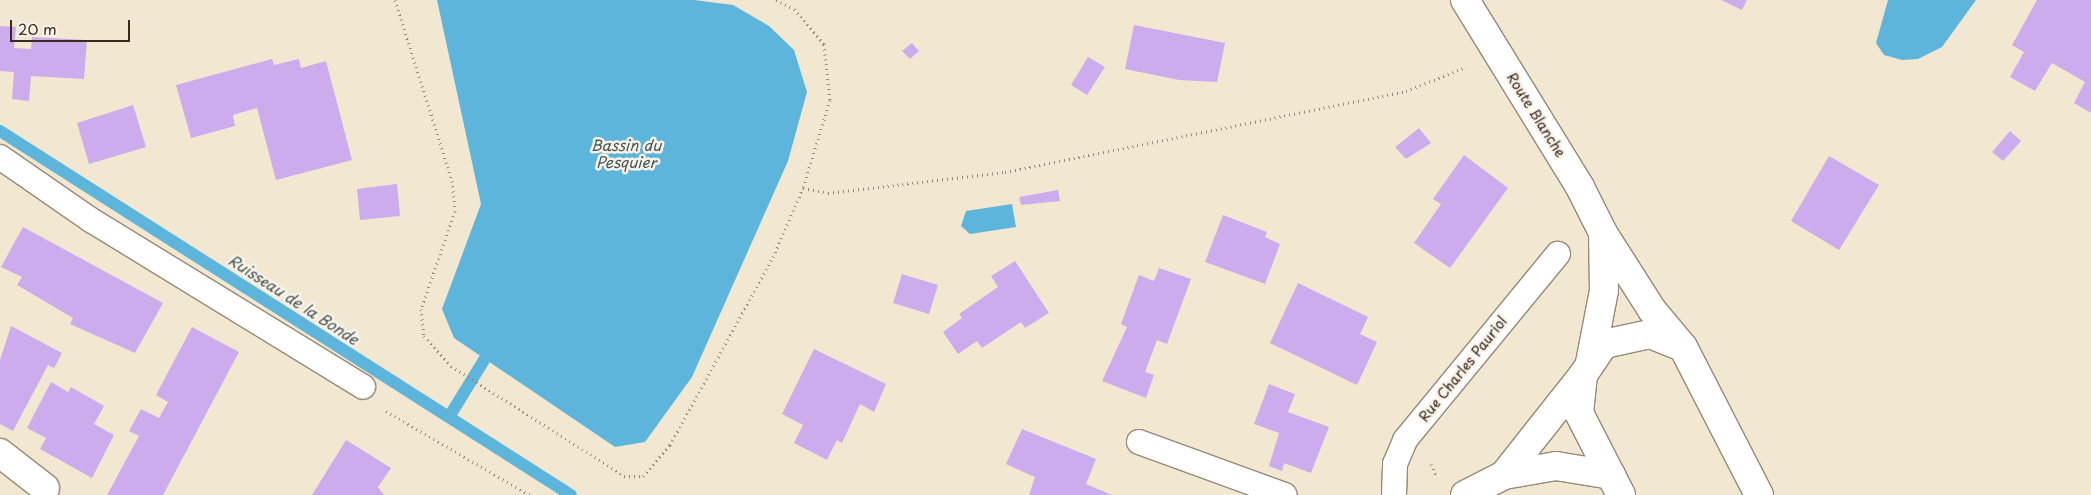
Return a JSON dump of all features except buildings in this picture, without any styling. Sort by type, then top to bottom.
[{"type":"street","name":"Route Blanche","points":[[1465,0],[1580,187],[1603,233],[1652,310],[1683,347],[1759,495]]},
{"type":"street","name":"Route Blanche","points":[[1603,233],[1604,290],[1586,371],[1579,413],[1616,485]]},
{"type":"street","name":"Route Blanche","points":[[1586,371],[1604,344],[1650,334],[1683,347]]},
{"type":"street","points":[[1504,475],[1586,371]]},
{"type":"street","points":[[0,453],[45,488]]},
{"type":"street","points":[[1465,495],[1504,475],[1556,466],[1616,485]]},
{"type":"lane","points":[[0,157],[91,220],[363,388]]},
{"type":"lane","name":"Rue Charles Pauriol","points":[[1394,495],[1395,464],[1405,440],[1558,254]]},
{"type":"lane","points":[[1139,442],[1285,495]]},
{"type":"path","points":[[395,0],[452,181],[455,211],[421,309],[424,336],[451,366],[624,476],[643,476],[674,436],[773,257],[803,188],[830,100],[824,44],[794,9],[776,0]]},
{"type":"path","points":[[803,188],[828,193],[1005,172],[1406,91],[1495,50]]},
{"type":"path","points":[[363,388],[366,399],[530,495]]},
{"type":"water","name":"Bassin du Pesquier","points":[[437,0],[694,0],[733,5],[769,26],[794,50],[807,92],[788,161],[692,377],[645,442],[615,447],[454,338],[442,309],[481,204]]},
{"type":"water","points":[[1888,0],[1976,0],[1942,47],[1918,59],[1902,60],[1884,55],[1876,43]]},
{"type":"water","points":[[1012,204],[1016,227],[970,234],[961,226],[966,211]]},
{"type":"waterway","name":"Ruisseau de la Bonde","points":[[0,131],[571,495]]},
{"type":"waterway","points":[[449,417],[492,347]]}]
